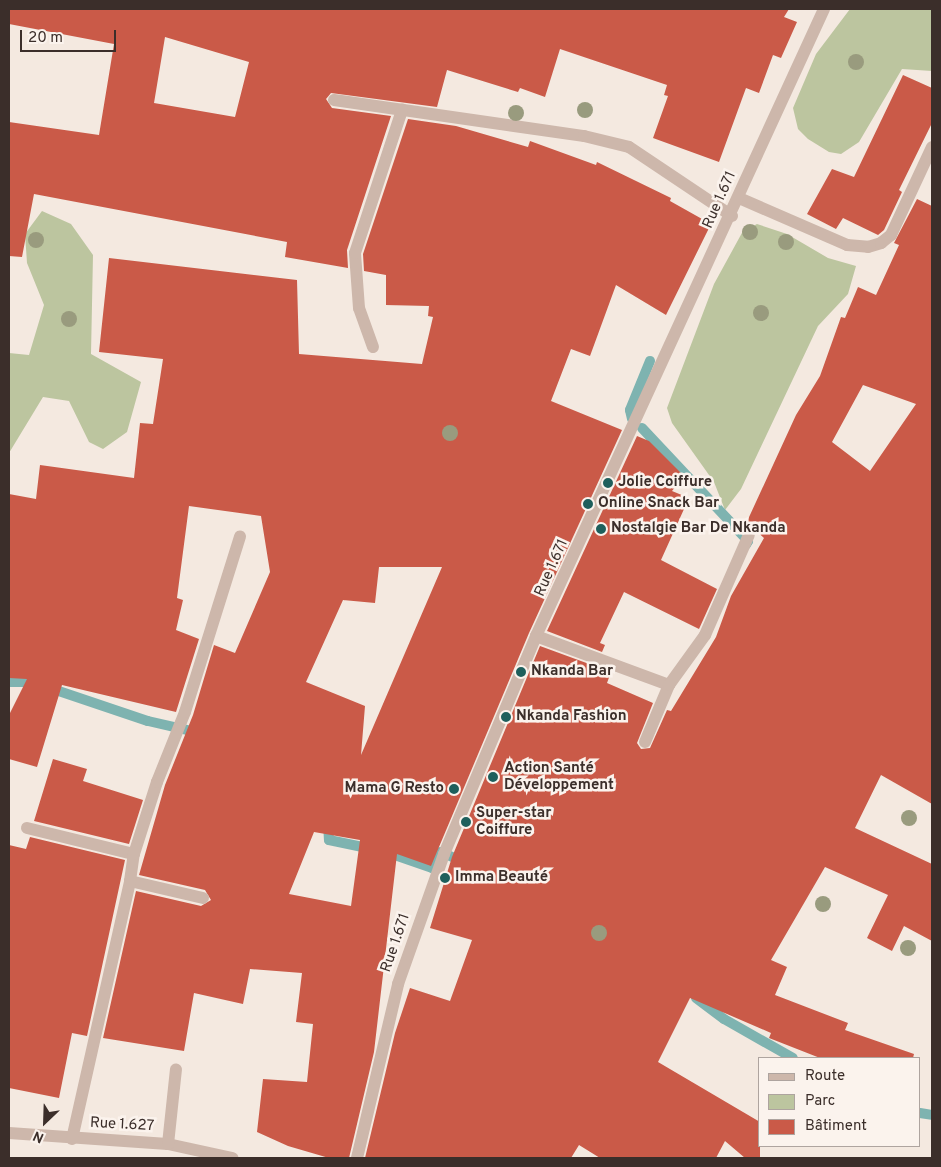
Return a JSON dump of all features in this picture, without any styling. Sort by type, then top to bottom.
[{"type":"street","name":"Rue 1.671","points":[[357,1158],[402,975],[444,854],[536,636],[732,216],[824,9]]},
{"type":"street","points":[[334,100],[584,136],[629,147],[732,216]]},
{"type":"street","points":[[373,347],[359,308],[355,253],[402,110]]},
{"type":"street","points":[[739,198],[847,245],[868,247],[891,235],[932,147]]},
{"type":"street","points":[[646,742],[669,685],[705,635],[749,535]]},
{"type":"street","points":[[72,1139],[130,881],[134,854],[157,782],[185,712],[240,536]]},
{"type":"street","points":[[536,636],[669,685]]},
{"type":"street","points":[[27,828],[134,854]]},
{"type":"street","points":[[130,881],[203,898]]},
{"type":"street","points":[[168,1144],[176,1069]]},
{"type":"street","name":"Rue 1.627","points":[[9,1133],[72,1139],[168,1144],[232,1158]]},
{"type":"green space","points":[[850,9],[932,9],[932,71],[902,69],[859,142],[841,154],[829,152],[808,139],[798,129],[793,108],[816,54]]},
{"type":"green space","points":[[42,211],[71,224],[93,255],[91,354],[141,382],[127,432],[103,449],[89,442],[69,401],[43,397],[9,453],[9,353],[29,355],[44,305],[27,263],[25,234]]},
{"type":"green space","points":[[757,224],[787,234],[828,258],[856,266],[848,294],[818,326],[741,489],[725,510],[714,482],[672,423],[667,408],[714,284],[743,231]]},
{"type":"building","points":[[9,9],[789,9],[784,17],[797,22],[781,58],[773,55],[759,93],[746,88],[719,162],[653,138],[668,96],[664,95],[667,85],[560,49],[545,97],[520,88],[518,92],[447,70],[437,107],[331,93],[326,99],[332,108],[391,116],[347,250],[348,268],[285,257],[287,242],[34,194],[22,257],[9,256],[9,122],[99,135],[114,44],[9,24]],"holes":[[[165,37],[249,62],[235,117],[154,103]]]},
{"type":"building","points":[[903,75],[932,88],[932,123],[899,190],[902,192],[884,230],[878,235],[843,218],[836,229],[807,214],[832,169],[854,177]]},
{"type":"building","points":[[408,119],[456,126],[528,147],[530,141],[596,165],[597,162],[671,198],[670,201],[711,224],[666,315],[616,285],[590,356],[571,349],[551,401],[622,430],[529,633],[431,866],[397,854],[374,1052],[349,1158],[329,1158],[288,1146],[257,1132],[263,1079],[307,1082],[313,1024],[296,1022],[302,973],[250,969],[243,1004],[194,993],[184,1051],[103,1038],[136,891],[201,906],[211,900],[205,890],[139,875],[165,785],[193,715],[214,645],[235,653],[270,572],[261,516],[189,506],[177,598],[183,600],[176,630],[199,639],[176,712],[62,685],[37,767],[9,759],[9,715],[27,679],[9,678],[9,494],[36,499],[40,465],[134,478],[140,423],[153,424],[163,359],[99,352],[109,258],[297,280],[299,354],[422,364],[433,317],[428,316],[429,306],[386,305],[386,275],[364,271],[363,254]],"holes":[[[379,567],[442,567],[361,755],[365,706],[306,682],[343,600],[375,603]],[[314,832],[360,840],[351,906],[289,894]]]},
{"type":"building","points":[[917,199],[932,206],[932,804],[881,775],[855,828],[932,864],[932,941],[904,926],[892,951],[867,938],[888,895],[825,867],[771,960],[787,967],[775,995],[848,1023],[845,1030],[914,1054],[913,1057],[817,1057],[769,1038],[771,1033],[690,998],[658,1062],[758,1121],[760,1158],[745,1158],[725,1141],[716,1158],[600,1158],[579,1145],[571,1158],[365,1158],[395,1033],[410,988],[450,1001],[472,940],[430,928],[452,857],[540,646],[611,672],[607,683],[653,703],[637,743],[641,749],[650,748],[667,710],[671,711],[716,637],[731,596],[764,538],[753,528],[744,528],[796,415],[820,376],[841,317],[845,318],[858,287],[876,295],[899,245],[894,243]],"holes":[[[863,385],[916,404],[870,471],[832,442]]]},
{"type":"building","points":[[637,436],[649,441],[684,476],[672,491],[689,498],[661,560],[717,589],[699,629],[624,592],[600,643],[605,645],[602,652],[547,631]]},
{"type":"building","points":[[53,759],[87,769],[83,781],[143,800],[129,844],[34,821]]},
{"type":"building","points":[[30,837],[125,860],[87,1036],[72,1033],[59,1098],[9,1088],[9,845],[26,849]]},
{"type":"waterway","points":[[632,419],[630,410],[650,361]]},
{"type":"waterway","points":[[642,428],[748,541],[746,545]]},
{"type":"waterway","points":[[9,682],[32,682],[148,721],[200,733]]},
{"type":"waterway","points":[[328,822],[329,840],[372,849]]},
{"type":"waterway","points":[[386,852],[432,868],[441,852],[463,862]]},
{"type":"waterway","points":[[696,998],[724,1019],[791,1057]]},
{"type":"waterway","points":[[921,1113],[932,1115]]},
{"type":"place","name":"Jolie Coiffure","points":[[608,483]]},
{"type":"place","name":"Online Snack Bar","points":[[588,504]]},
{"type":"place","name":"Nostalgie Bar De Nkanda","points":[[601,529]]},
{"type":"place","name":"Nkanda Bar","points":[[521,672]]},
{"type":"place","name":"Nkanda Fashion","points":[[506,717]]},
{"type":"place","name":"Action Santé Développement","points":[[493,777]]},
{"type":"place","name":"Mama G Resto","points":[[454,789]]},
{"type":"place","name":"Super-star Coiffure","points":[[466,822]]},
{"type":"place","name":"Imma Beauté","points":[[445,878]]}]
